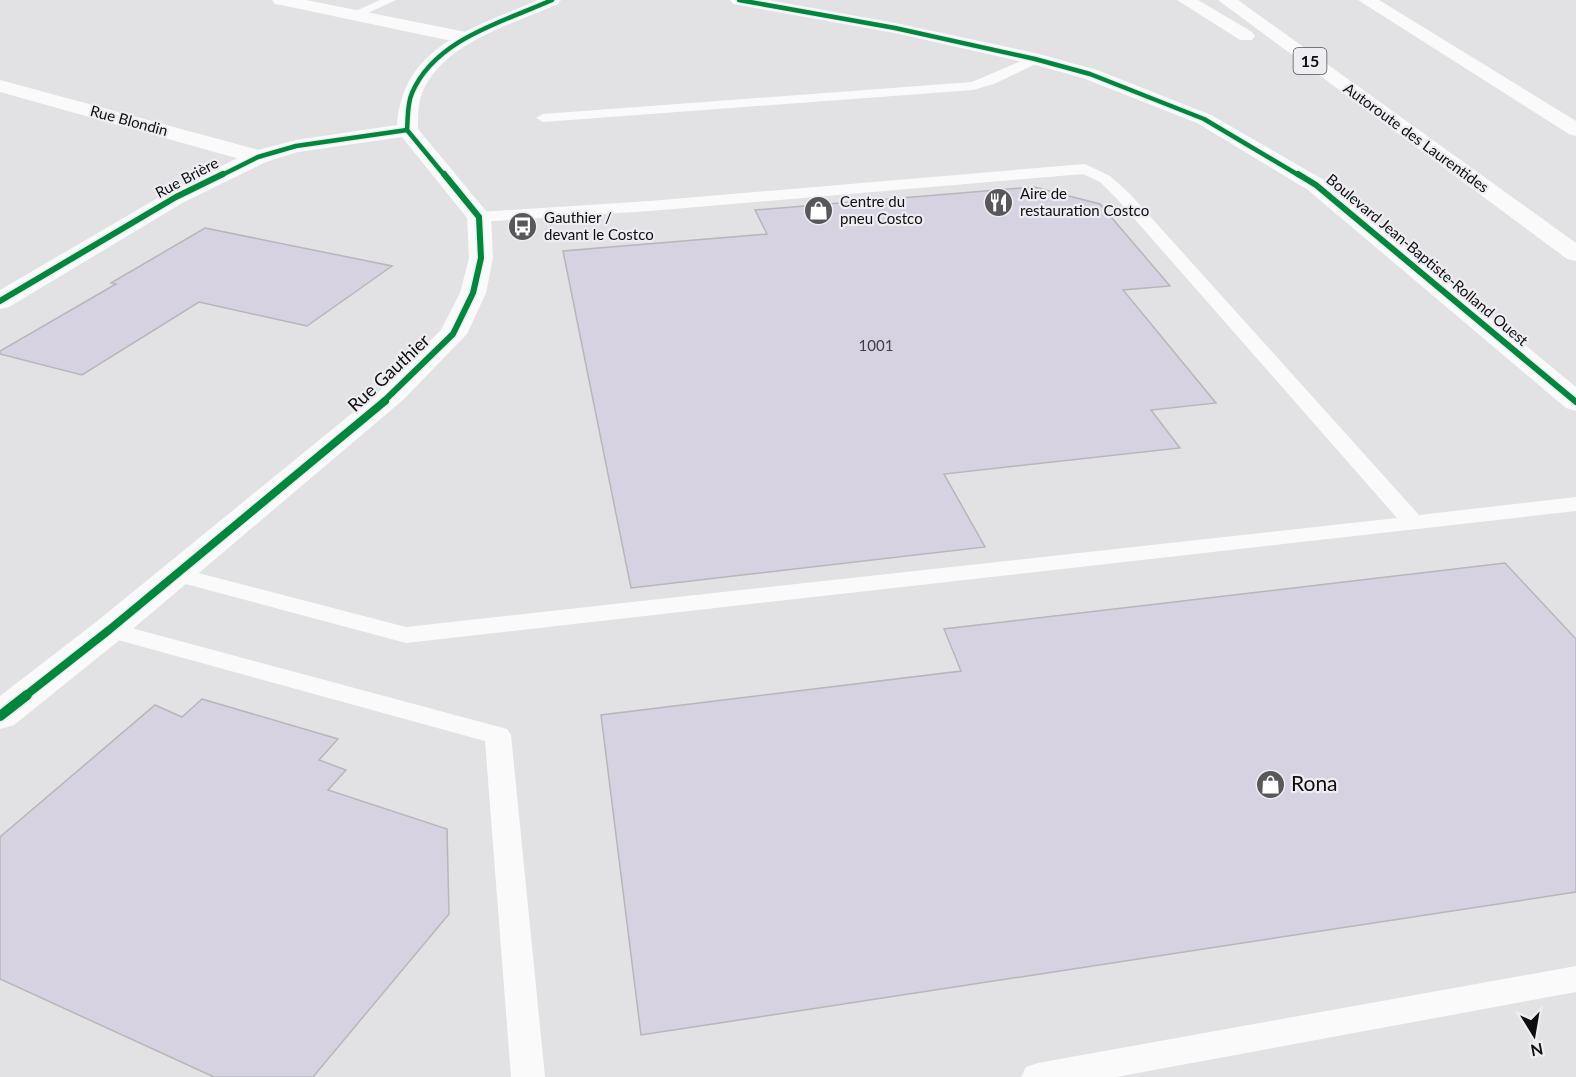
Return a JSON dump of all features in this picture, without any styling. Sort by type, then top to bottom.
[{"type":"main road","points":[[281,0],[466,38]]},
{"type":"main road","points":[[494,24],[522,0]]},
{"type":"main road","points":[[479,217],[407,130],[412,94],[428,66],[466,38],[552,0]]},
{"type":"main road","name":"Boulevard Jean-Baptiste-Rolland Ouest","points":[[739,0],[895,28],[1035,59],[1090,74],[1204,119],[1316,185],[1576,402]]},
{"type":"main road","points":[[1186,0],[1393,121]]},
{"type":"main road","name":"Autoroute des Laurentides","points":[[1227,0],[1576,254]]},
{"type":"main road","points":[[1367,0],[1576,130]]},
{"type":"main road","name":"Rue Blondin","points":[[0,86],[258,157]]},
{"type":"main road","name":"Rue Brière","points":[[0,302],[176,197],[258,157],[296,146],[407,130]]},
{"type":"main road","name":"Rue Gauthier","points":[[0,716],[109,630],[393,394],[453,334],[473,293],[481,258],[479,217]]},
{"type":"lane","points":[[353,15],[390,0]]},
{"type":"lane","points":[[543,118],[974,86],[1035,59]]},
{"type":"lane","points":[[479,217],[674,204],[1085,169],[1105,179],[1123,196],[1414,523]]},
{"type":"lane","points":[[175,574],[406,635],[1576,504]]},
{"type":"lane","points":[[109,630],[498,735],[528,1077]]},
{"type":"lane","points":[[1038,1077],[1576,979]]},
{"type":"building","points":[[1034,187],[1100,204],[1170,286],[1123,290],[1216,403],[1151,410],[1180,448],[944,474],[985,547],[631,588],[563,251],[767,234],[755,210]]},
{"type":"building","points":[[205,228],[392,266],[307,326],[199,302],[82,375],[0,354],[0,351],[116,284],[111,283]]},
{"type":"building","points":[[1505,563],[1576,639],[1576,892],[641,1035],[601,715],[961,671],[944,629]]},
{"type":"building","points":[[202,699],[338,739],[319,760],[346,770],[328,790],[447,829],[449,914],[313,1077],[214,1077],[0,979],[0,837],[155,705],[182,717]]},
{"type":"cycle path","points":[[0,716],[109,630],[393,394],[453,334],[473,293],[481,258],[479,217],[407,130],[412,93],[422,74],[453,46],[493,25],[552,0]]},
{"type":"cycle path","points":[[739,0],[895,28],[1035,59],[1090,74],[1204,119],[1316,185],[1576,402]]},
{"type":"cycle path","points":[[0,301],[176,197],[258,157],[296,146],[407,130]]},
{"type":"place","name":"Aire de restauration Costco","points":[[999,203]]},
{"type":"place","name":"Centre du pneu Costco","points":[[819,211]]},
{"type":"place","name":"Gauthier / devant le Costco","points":[[523,227]]},
{"type":"place","name":"Rona","points":[[1270,784]]}]
